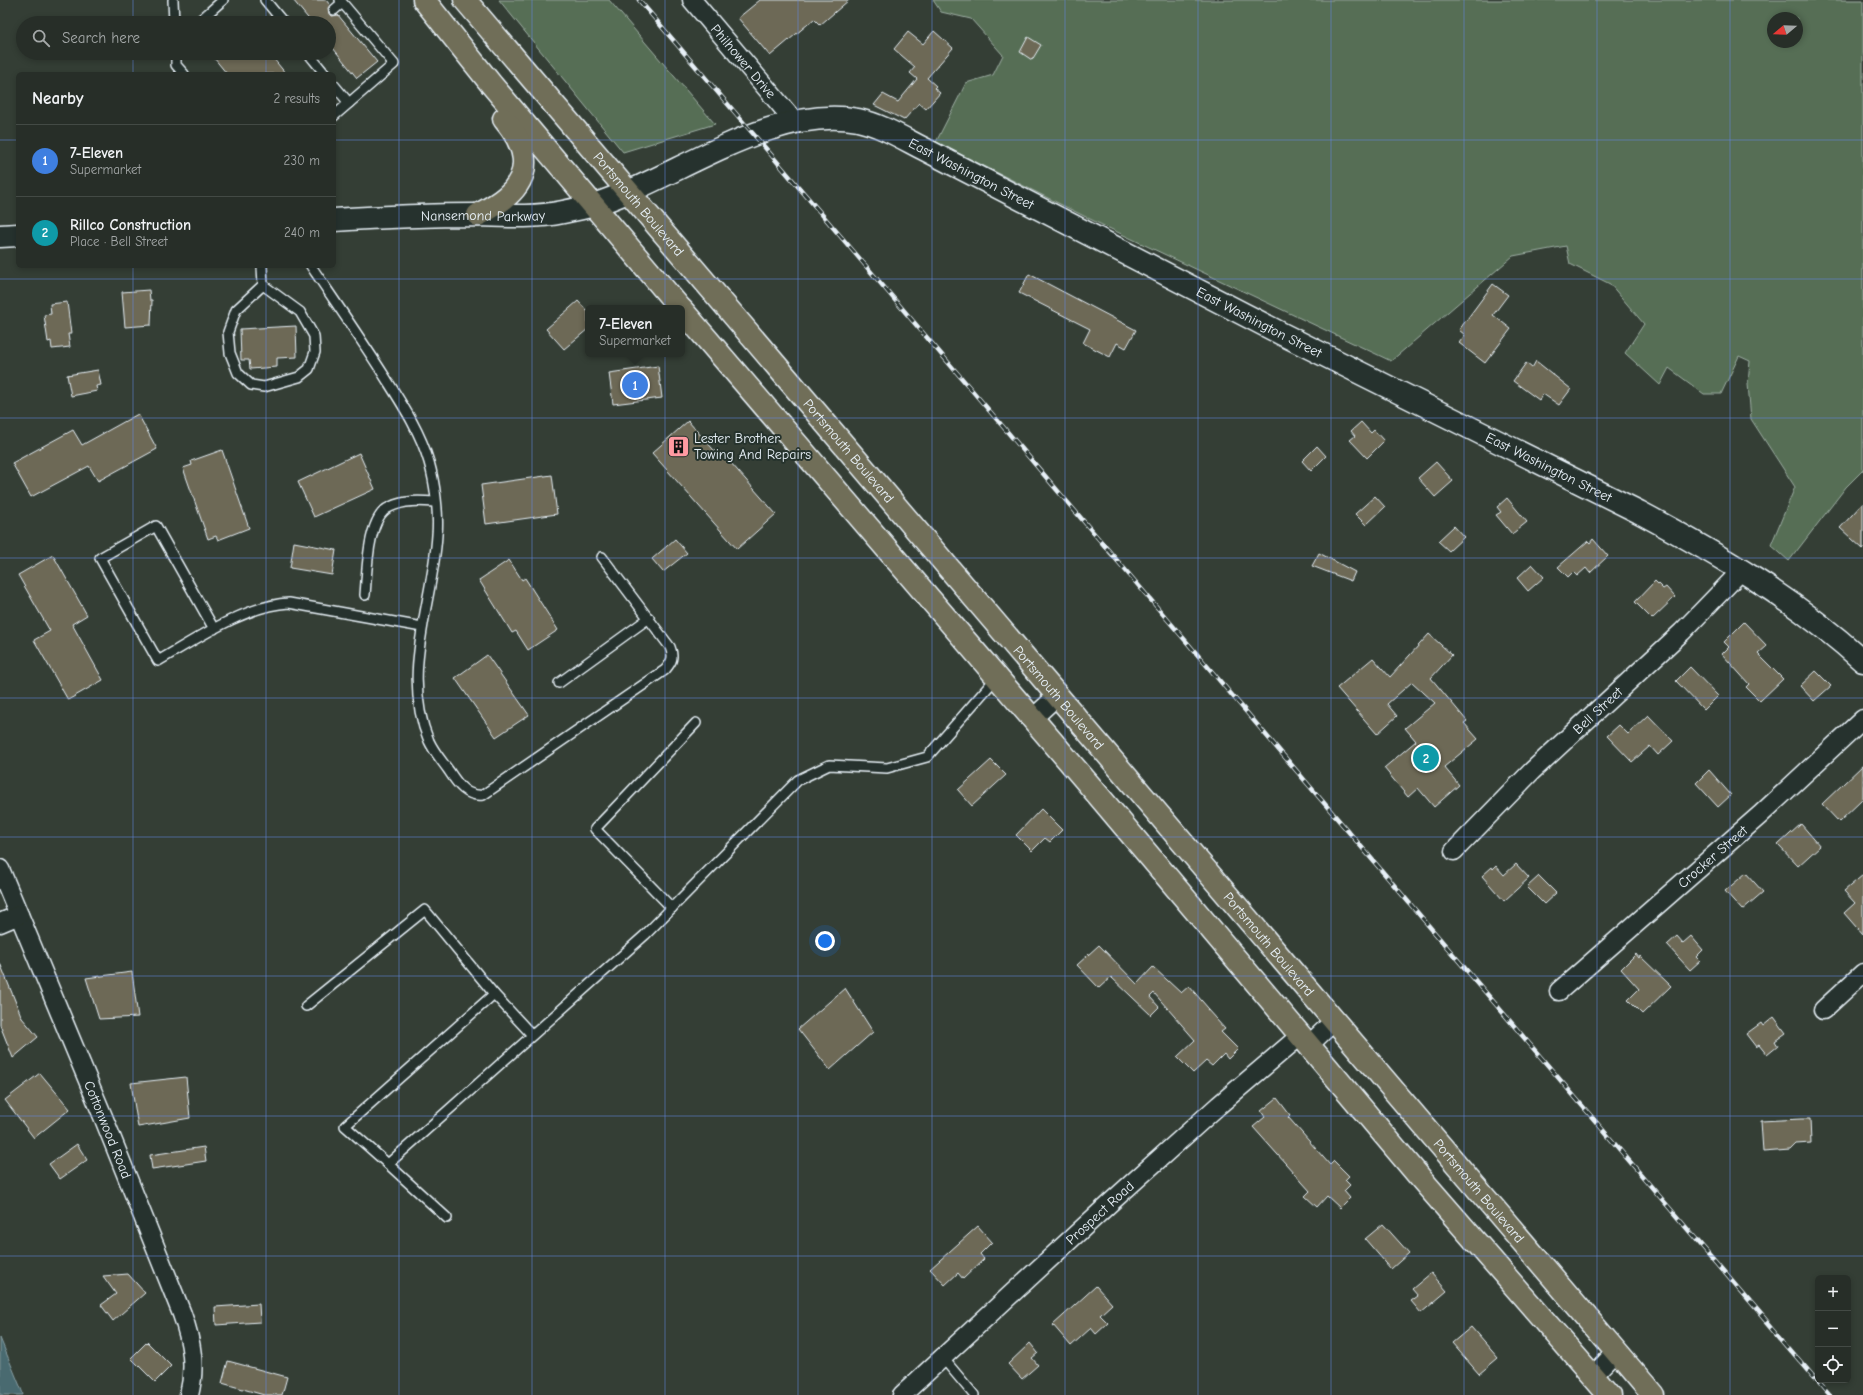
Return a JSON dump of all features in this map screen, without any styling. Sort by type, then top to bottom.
[{"type":"main road","points":[[424,0],[491,84],[678,305]]},
{"type":"main road","name":"Portsmouth Boulevard","points":[[465,0],[1653,1395]]},
{"type":"main road","points":[[440,21],[478,89],[517,136],[522,148],[524,163],[521,176],[515,189],[506,198],[478,216]]},
{"type":"main road","name":"East Washington Street","points":[[628,192],[753,135],[795,122],[834,118],[858,120],[881,127],[1289,337],[1639,512],[1742,570],[1799,608],[1863,661]]},
{"type":"main road","name":"Nansemond Parkway","points":[[336,220],[536,215],[593,205],[628,192]]},
{"type":"main road","points":[[0,236],[16,235]]},
{"type":"main road","points":[[685,314],[997,677],[1428,1187],[1609,1395]]},
{"type":"street","name":"Philhower Drive","points":[[692,0],[795,122]]},
{"type":"street","name":"Bell Street","points":[[1454,851],[1532,771],[1682,632],[1742,570]]},
{"type":"street","points":[[1032,719],[1058,695]]},
{"type":"street","name":"Crocker Street","points":[[1559,991],[1760,815],[1863,719]]},
{"type":"street","name":"Cottonwood Road","points":[[0,869],[104,1119],[185,1322],[190,1336],[193,1359],[193,1381],[189,1395]]},
{"type":"street","points":[[0,923],[19,915]]},
{"type":"street","points":[[1823,1010],[1863,973]]},
{"type":"street","name":"Prospect Road","points":[[902,1395],[1110,1203],[1219,1105],[1305,1040],[1334,1021]]},
{"type":"street","points":[[1593,1376],[1616,1352]]},
{"type":"lane","points":[[173,0],[174,16]]},
{"type":"lane","points":[[205,16],[223,0]]},
{"type":"lane","points":[[265,0],[278,16]]},
{"type":"lane","points":[[334,10],[341,2],[394,64],[336,114]]},
{"type":"lane","points":[[176,60],[176,65],[182,72]]},
{"type":"lane","points":[[314,60],[323,72]]},
{"type":"lane","points":[[336,88],[349,104]]},
{"type":"lane","points":[[262,268],[263,285]]},
{"type":"lane","points":[[312,268],[373,358],[418,431],[430,463],[437,534],[417,659],[418,688],[422,718],[429,740],[452,776],[467,793],[475,796],[483,795],[665,670],[671,662],[673,656],[670,647],[602,557]]},
{"type":"lane","points":[[263,285],[300,312],[314,336],[315,352],[309,368],[299,377],[264,387],[251,385],[238,373],[230,353],[228,332],[236,310],[263,285]]},
{"type":"lane","points":[[365,596],[372,533],[377,518],[389,507],[414,500],[435,502]]},
{"type":"lane","points":[[214,629],[156,526],[100,558],[158,661],[214,629],[258,608],[273,603],[290,602],[422,627]]},
{"type":"lane","points":[[559,683],[649,618]]},
{"type":"lane","points":[[388,1164],[645,935],[798,780],[829,765],[887,768],[927,757],[997,677]]},
{"type":"lane","points":[[672,908],[594,829],[696,723]]},
{"type":"lane","points":[[306,1006],[425,910],[494,994],[532,1036]]},
{"type":"lane","points":[[447,1218],[345,1126],[494,994]]},
{"type":"lane","points":[[943,1358],[974,1395]]},
{"type":"green space","points":[[499,0],[609,0],[715,124],[623,152]]},
{"type":"green space","points":[[933,0],[1863,0],[1863,470],[1846,487],[1789,561],[1771,545],[1795,487],[1751,419],[1748,384],[1750,361],[1739,356],[1721,394],[1704,394],[1669,368],[1660,385],[1625,353],[1644,324],[1610,284],[1570,264],[1566,246],[1513,256],[1391,361],[1098,223],[936,142],[966,83],[993,75],[1003,55],[971,19],[941,12]]},
{"type":"water","points":[[0,1338],[22,1391],[23,1395],[0,1395]]},
{"type":"building","points":[[293,0],[326,0],[330,5],[328,8],[329,14],[332,16],[306,16]]},
{"type":"building","points":[[760,0],[849,0],[820,25],[814,19],[770,56],[738,18]]},
{"type":"building","points":[[338,15],[377,62],[357,78],[336,52],[336,16],[332,16]]},
{"type":"building","points":[[934,31],[953,48],[927,78],[936,86],[934,88],[940,93],[926,109],[919,103],[904,120],[874,105],[883,94],[898,102],[917,79],[910,73],[915,67],[894,49],[908,32],[923,44]]},
{"type":"building","points":[[1028,37],[1041,45],[1032,60],[1020,52]]},
{"type":"building","points":[[216,60],[275,60],[284,72],[225,72]]},
{"type":"building","points":[[1029,274],[1136,330],[1126,348],[1117,343],[1110,357],[1083,343],[1090,329],[1019,293]]},
{"type":"building","points":[[1493,284],[1508,295],[1493,315],[1511,329],[1485,363],[1459,343],[1465,335],[1459,330]]},
{"type":"building","points":[[149,290],[150,300],[152,300],[151,325],[125,327],[122,292]]},
{"type":"building","points":[[578,301],[585,309],[585,332],[564,349],[546,329]]},
{"type":"building","points":[[67,302],[71,334],[68,334],[70,347],[52,349],[51,341],[48,342],[44,315],[51,314],[50,304]]},
{"type":"building","points":[[296,326],[297,357],[277,358],[277,367],[250,369],[249,360],[241,360],[240,329]]},
{"type":"building","points":[[1536,361],[1571,389],[1559,405],[1543,394],[1539,400],[1513,381],[1526,363],[1532,368]]},
{"type":"building","points":[[658,366],[662,398],[613,404],[609,373]]},
{"type":"building","points":[[98,370],[101,385],[96,386],[97,391],[71,396],[67,375]]},
{"type":"building","points":[[138,414],[157,449],[98,481],[89,466],[31,497],[12,463],[73,430],[82,445]]},
{"type":"building","points":[[688,421],[720,457],[723,454],[776,514],[737,549],[652,453]]},
{"type":"building","points":[[1361,422],[1371,433],[1374,430],[1384,441],[1367,458],[1350,440],[1355,436],[1351,431]]},
{"type":"building","points":[[1317,446],[1326,456],[1311,471],[1302,461]]},
{"type":"building","points":[[222,450],[249,528],[218,540],[216,536],[208,539],[183,468],[192,465],[191,461]]},
{"type":"building","points":[[359,453],[375,489],[314,517],[298,482]]},
{"type":"building","points":[[1436,462],[1453,481],[1435,497],[1418,478]]},
{"type":"building","points":[[552,475],[557,514],[486,524],[481,485]]},
{"type":"building","points":[[1375,496],[1385,507],[1366,525],[1355,514]]},
{"type":"building","points":[[1507,498],[1527,522],[1512,534],[1496,515],[1501,512],[1497,507]]},
{"type":"building","points":[[1863,503],[1863,549],[1840,528]]},
{"type":"building","points":[[1454,526],[1464,537],[1449,551],[1438,541]]},
{"type":"building","points":[[675,539],[687,553],[663,572],[652,559]]},
{"type":"building","points":[[1593,539],[1608,556],[1590,573],[1586,568],[1577,576],[1573,572],[1568,577],[1558,567],[1588,541],[1590,543]]},
{"type":"building","points":[[294,542],[336,550],[332,575],[290,568]]},
{"type":"building","points":[[1319,553],[1355,572],[1351,581],[1312,566]]},
{"type":"building","points":[[53,555],[87,615],[72,624],[103,680],[68,700],[34,640],[50,631],[18,575]]},
{"type":"building","points":[[509,560],[522,580],[525,578],[558,630],[528,650],[516,631],[512,633],[479,580]]},
{"type":"building","points":[[1532,564],[1544,577],[1528,591],[1517,578]]},
{"type":"building","points":[[1655,581],[1663,589],[1666,587],[1675,597],[1652,619],[1635,602]]},
{"type":"building","points":[[1744,622],[1767,646],[1758,654],[1783,679],[1760,701],[1746,687],[1749,684],[1722,654],[1729,647],[1724,642]]},
{"type":"building","points":[[1429,634],[1452,655],[1431,678],[1467,721],[1464,723],[1478,739],[1444,767],[1459,785],[1434,807],[1418,788],[1408,797],[1384,768],[1416,741],[1405,728],[1435,703],[1412,682],[1387,704],[1397,716],[1377,734],[1337,688],[1373,658],[1390,677]]},
{"type":"building","points":[[487,655],[529,715],[496,737],[455,678]]},
{"type":"building","points":[[1690,667],[1718,696],[1704,710],[1676,681]]},
{"type":"building","points":[[1816,671],[1831,686],[1814,701],[1800,686]]},
{"type":"building","points":[[1648,715],[1673,741],[1658,755],[1650,746],[1632,762],[1607,736],[1619,725],[1628,734]]},
{"type":"building","points":[[991,760],[1006,775],[972,806],[958,790]]},
{"type":"building","points":[[1863,765],[1863,799],[1839,822],[1822,804]]},
{"type":"building","points":[[1709,770],[1731,795],[1718,807],[1696,783]]},
{"type":"building","points":[[1041,809],[1062,830],[1050,842],[1045,838],[1032,851],[1016,835]]},
{"type":"building","points":[[1801,824],[1820,846],[1798,866],[1778,845]]},
{"type":"building","points":[[1516,864],[1529,878],[1504,901],[1482,876],[1492,867],[1493,869],[1496,866],[1504,875]]},
{"type":"building","points":[[1746,873],[1763,892],[1742,910],[1725,891]]},
{"type":"building","points":[[1863,875],[1863,935],[1844,913],[1855,903],[1844,891]]},
{"type":"building","points":[[1539,876],[1556,893],[1544,904],[1527,887]]},
{"type":"building","points":[[1677,936],[1683,943],[1691,936],[1703,950],[1696,957],[1700,961],[1690,970],[1667,945]]},
{"type":"building","points":[[1099,945],[1137,984],[1153,967],[1181,993],[1189,986],[1225,1029],[1221,1032],[1238,1049],[1228,1059],[1224,1054],[1212,1066],[1206,1061],[1193,1073],[1177,1057],[1195,1040],[1154,993],[1150,997],[1159,1007],[1151,1015],[1111,977],[1099,988],[1077,965]]},
{"type":"building","points":[[1636,954],[1639,958],[1640,956],[1671,986],[1642,1014],[1628,1000],[1639,989],[1621,969]]},
{"type":"building","points":[[0,963],[22,1018],[38,1037],[13,1058],[0,1025]]},
{"type":"building","points":[[132,972],[138,1017],[99,1019],[86,978]]},
{"type":"building","points":[[845,988],[873,1032],[830,1070],[798,1029]]},
{"type":"building","points":[[1774,1017],[1786,1033],[1775,1041],[1778,1046],[1767,1055],[1759,1045],[1756,1047],[1746,1034],[1761,1023],[1763,1026]]},
{"type":"building","points":[[40,1073],[70,1109],[34,1138],[5,1100]]},
{"type":"building","points":[[186,1077],[190,1118],[138,1127],[131,1083]]},
{"type":"building","points":[[1277,1098],[1290,1115],[1288,1117],[1330,1165],[1334,1161],[1349,1176],[1345,1180],[1350,1185],[1344,1191],[1350,1198],[1340,1208],[1327,1196],[1317,1207],[1305,1196],[1310,1191],[1253,1127],[1265,1117],[1261,1111]]},
{"type":"building","points":[[1810,1119],[1811,1143],[1796,1144],[1790,1150],[1763,1152],[1761,1121]]},
{"type":"building","points":[[77,1144],[87,1160],[60,1179],[49,1164]]},
{"type":"building","points":[[204,1147],[206,1161],[152,1169],[150,1155]]},
{"type":"building","points":[[1383,1224],[1409,1253],[1391,1269],[1365,1239]]},
{"type":"building","points":[[978,1226],[992,1242],[980,1254],[984,1259],[963,1279],[958,1273],[945,1285],[930,1269]]},
{"type":"building","points":[[1431,1273],[1447,1291],[1421,1313],[1411,1301],[1418,1296],[1412,1289]]},
{"type":"building","points":[[128,1274],[145,1293],[113,1321],[101,1305],[116,1294],[103,1276]]},
{"type":"building","points":[[1096,1286],[1112,1304],[1100,1315],[1108,1323],[1096,1334],[1091,1328],[1071,1346],[1053,1325]]},
{"type":"building","points":[[259,1304],[260,1322],[216,1325],[215,1307]]},
{"type":"building","points":[[1471,1327],[1498,1358],[1479,1374],[1452,1343]]},
{"type":"building","points":[[147,1342],[171,1366],[155,1382],[131,1358]]},
{"type":"building","points":[[1030,1343],[1038,1353],[1032,1358],[1038,1365],[1022,1379],[1008,1364]]},
{"type":"building","points":[[228,1361],[287,1377],[282,1395],[264,1395],[222,1383]]},
{"type":"railway","points":[[639,0],[1829,1395]]},
{"type":"place","name":"7-Eleven","points":[[635,385]]},
{"type":"place","name":"Lester Brother Towing And Repairs","points":[[678,446]]},
{"type":"place","name":"Rillco Construction","points":[[1426,758]]}]
